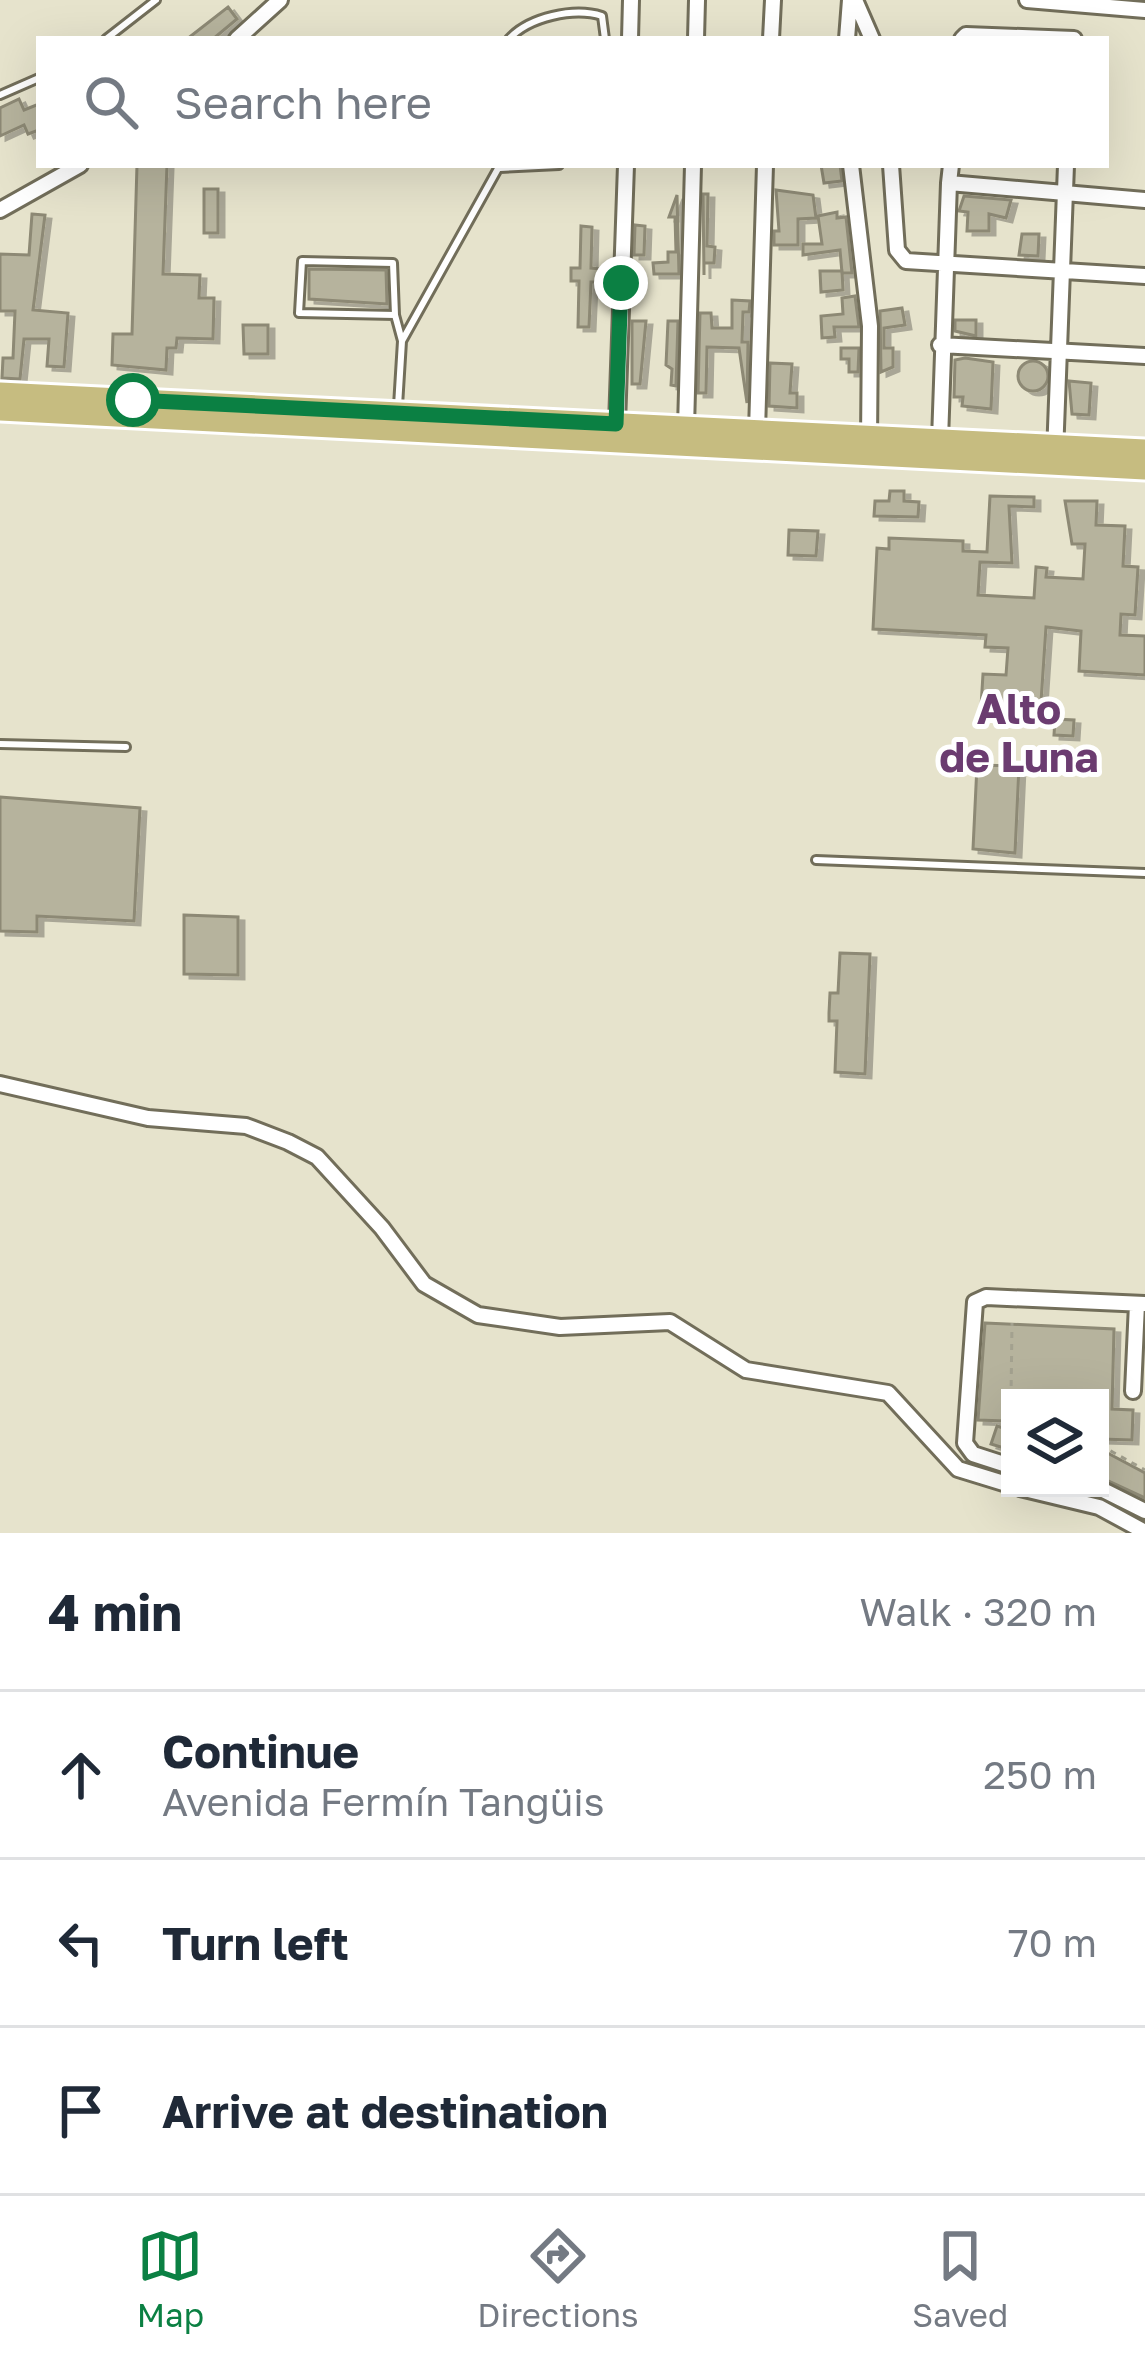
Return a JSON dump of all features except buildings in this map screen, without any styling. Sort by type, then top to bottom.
[{"type":"main road","points":[[0,393],[757,431],[869,445],[940,440],[1145,469]]},
{"type":"main road","points":[[0,410],[1054,455],[1145,450]]},
{"type":"street","points":[[240,36],[280,0]]},
{"type":"street","points":[[630,36],[631,0]]},
{"type":"street","points":[[696,36],[697,0]]},
{"type":"street","points":[[771,36],[772,0]]},
{"type":"street","points":[[848,36],[852,0]]},
{"type":"street","points":[[852,0],[870,36]]},
{"type":"street","points":[[1027,0],[1127,4],[1145,10]]},
{"type":"street","points":[[964,36],[1009,36]]},
{"type":"street","points":[[0,210],[75,168]]},
{"type":"street","points":[[616,424],[626,168]]},
{"type":"street","points":[[686,428],[693,168]]},
{"type":"street","points":[[757,431],[764,168]]},
{"type":"street","points":[[851,168],[869,326],[869,445]]},
{"type":"street","points":[[891,168],[899,254],[906,261],[1145,276]]},
{"type":"street","points":[[940,440],[940,345],[951,168]]},
{"type":"street","points":[[1054,455],[1066,168]]},
{"type":"street","points":[[950,183],[1145,200]]},
{"type":"street","points":[[940,345],[1145,356]]},
{"type":"street","points":[[0,1084],[148,1118],[246,1126],[288,1142],[317,1157],[382,1228],[424,1285],[478,1315],[560,1327],[670,1322],[746,1370],[888,1393],[958,1469],[1001,1482]]},
{"type":"street","points":[[1001,1463],[973,1454],[965,1443],[975,1302],[986,1297],[1141,1304],[1133,1391]]},
{"type":"street","points":[[1109,1493],[1145,1511]]},
{"type":"street","points":[[1056,1497],[1099,1508],[1145,1532]]},
{"type":"lane","points":[[110,36],[156,0]]},
{"type":"lane","points":[[513,36],[531,21],[588,13],[602,16],[605,36]]},
{"type":"lane","points":[[0,95],[36,79]]},
{"type":"lane","points":[[402,340],[499,168]]},
{"type":"lane","points":[[394,315],[299,313],[302,261],[393,263],[394,315],[402,340],[398,413]]},
{"type":"lane","points":[[0,744],[126,748]]},
{"type":"lane","points":[[816,860],[1145,873]]},
{"type":"path","points":[[1011,1389],[1012,1323]]},
{"type":"path","points":[[1109,1450],[1145,1469]]},
{"type":"district","name":"Alto de Luna","points":[[1019,734]]},
{"type":"route","points":[[133,400],[616,424],[621,283]]}]
